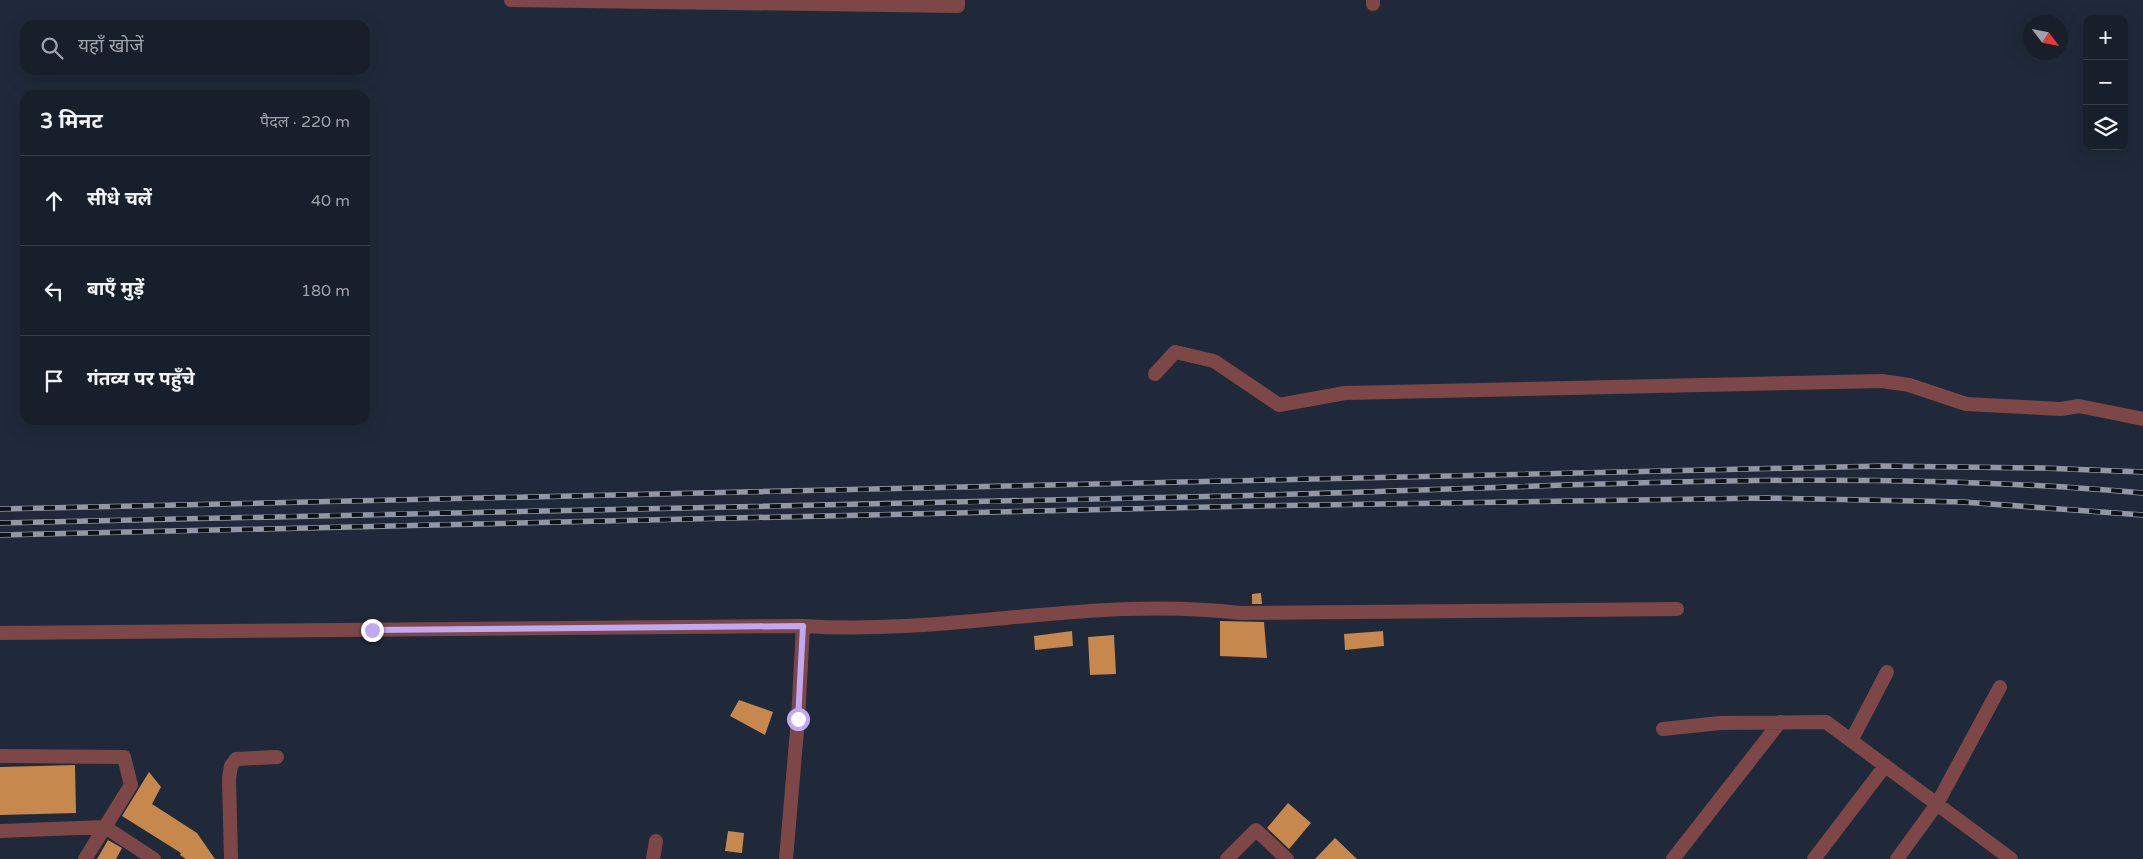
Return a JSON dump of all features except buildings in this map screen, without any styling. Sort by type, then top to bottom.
[{"type":"street","points":[[511,0],[958,6],[958,0]]},
{"type":"street","points":[[1155,374],[1175,352],[1214,360],[1279,405],[1345,393],[1882,381],[1909,386],[1966,404],[2061,409],[2079,406],[2138,420],[2143,419]]},
{"type":"street","points":[[0,633],[803,626],[832,628],[949,623],[1096,609],[1183,608],[1250,613],[1677,609]]},
{"type":"street","points":[[786,859],[798,719],[803,626]]},
{"type":"street","points":[[1852,741],[1887,672]]},
{"type":"street","points":[[1897,859],[1937,804],[2000,687]]},
{"type":"street","points":[[1673,859],[1780,722]]},
{"type":"street","points":[[1663,729],[1720,723],[1826,722],[2011,859]]},
{"type":"street","points":[[0,756],[124,757],[131,785],[85,859]]},
{"type":"street","points":[[231,859],[229,778],[232,766],[236,759],[277,757]]},
{"type":"street","points":[[1814,859],[1886,766]]},
{"type":"street","points":[[0,831],[105,827],[154,859]]},
{"type":"street","points":[[1227,859],[1256,830],[1287,859]]},
{"type":"street","points":[[653,859],[656,841]]},
{"type":"railway","points":[[0,509],[1882,466],[2042,468],[2143,472]]},
{"type":"railway","points":[[0,523],[1228,496],[1800,480],[1915,481],[2029,485],[2143,493]]},
{"type":"railway","points":[[0,535],[1254,506],[1766,498],[1963,502],[2143,515]]},
{"type":"route","points":[[372,630],[803,626],[798,719]]}]
